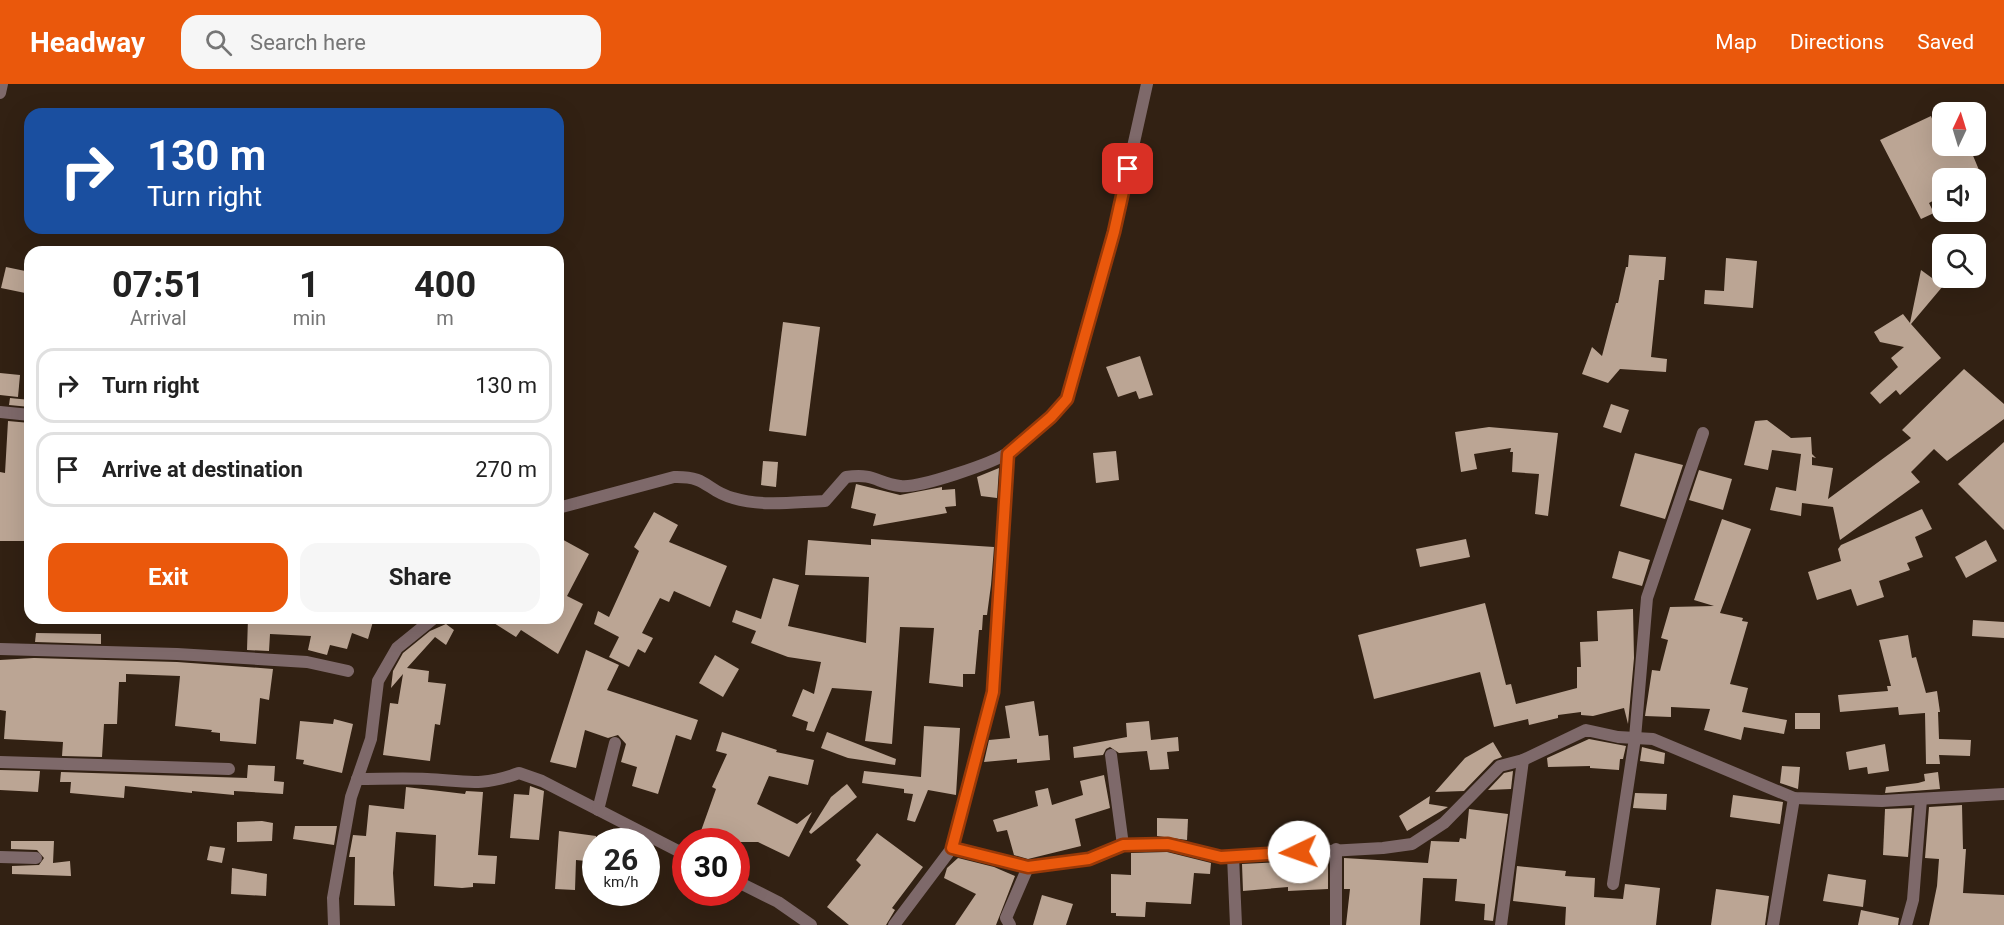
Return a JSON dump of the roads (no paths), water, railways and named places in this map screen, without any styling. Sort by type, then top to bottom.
[{"type":"street","points":[[0,93],[2,84]]},
{"type":"street","points":[[564,506],[674,477],[692,477],[730,498],[757,503],[825,501],[846,477],[866,474],[899,486],[922,485],[1008,454],[1051,417],[1067,399],[1114,232],[1147,84]]},
{"type":"street","points":[[0,412],[24,414]]},
{"type":"street","points":[[1613,884],[1635,738],[1647,598],[1703,433]]},
{"type":"street","points":[[894,925],[952,848],[993,692],[1008,454]]},
{"type":"street","points":[[334,925],[333,898],[351,797],[371,739],[378,681],[397,648],[427,624]]},
{"type":"street","points":[[0,649],[177,654],[307,662],[348,671]]},
{"type":"street","points":[[952,848],[1028,867],[1089,859],[1123,845],[1168,844],[1204,855],[1233,856],[1383,848],[1412,844],[1444,823],[1500,766],[1523,759],[1586,730],[1653,739],[1794,798],[1882,801],[2004,795]]},
{"type":"street","points":[[598,810],[615,743]]},
{"type":"street","points":[[1111,755],[1123,845]]},
{"type":"street","points":[[1501,925],[1523,759]]},
{"type":"street","points":[[0,762],[230,769]]},
{"type":"street","points":[[357,779],[428,779],[467,784],[494,782],[519,773],[542,781],[672,848]]},
{"type":"street","points":[[1773,925],[1794,798]]},
{"type":"street","points":[[1906,925],[1913,900],[1921,799]]},
{"type":"street","points":[[1336,849],[1336,925]]},
{"type":"street","points":[[1233,856],[1236,925]]},
{"type":"street","points":[[0,858],[36,858]]},
{"type":"street","points":[[1010,925],[1006,918],[1028,867]]},
{"type":"street","points":[[750,888],[778,903],[811,925]]}]
